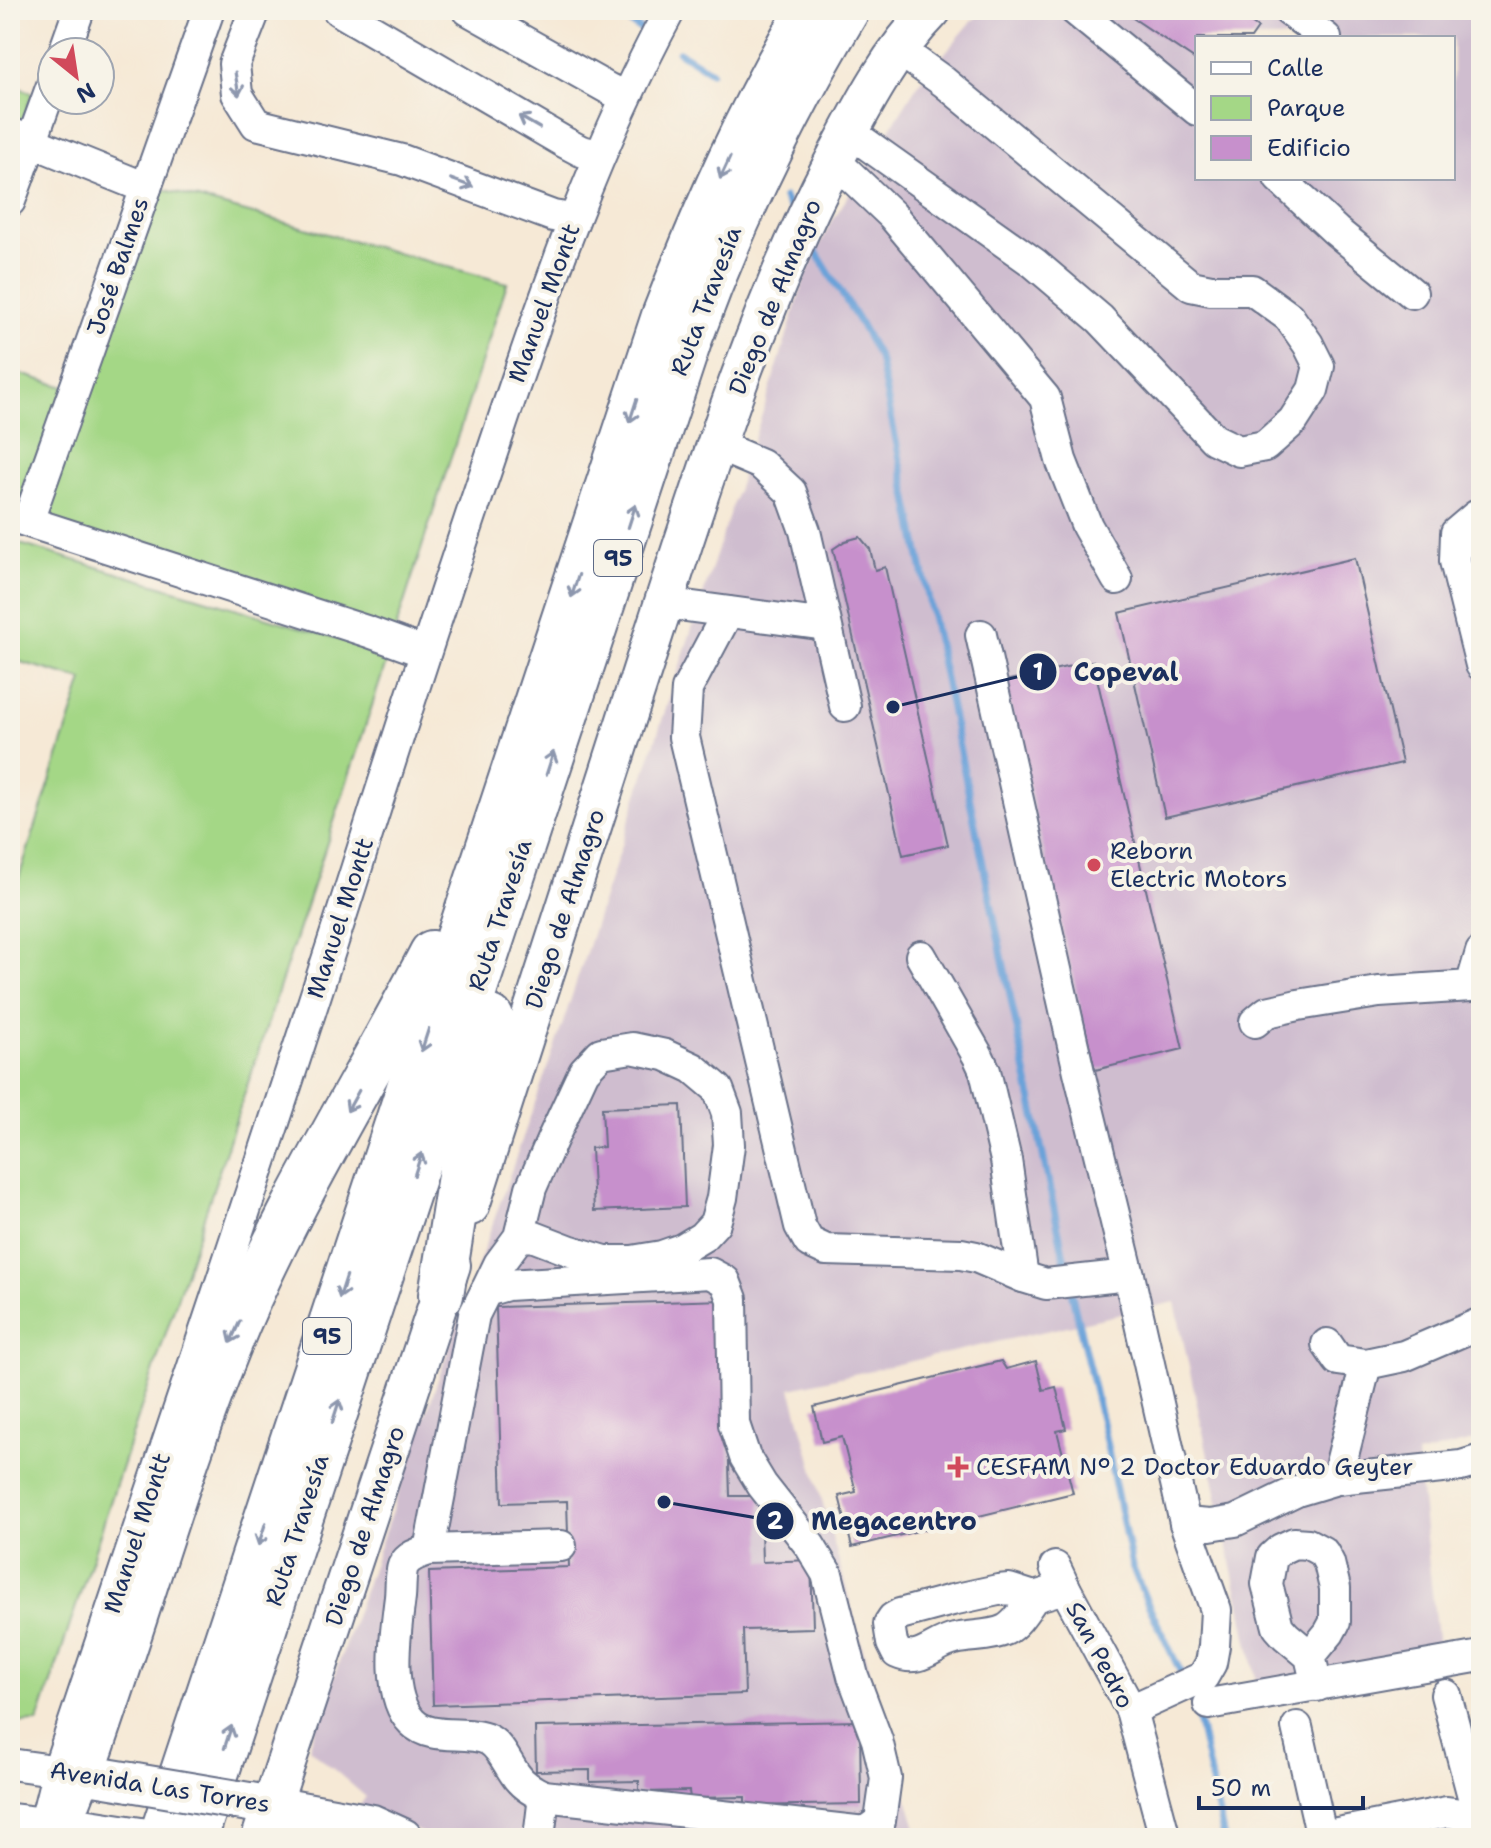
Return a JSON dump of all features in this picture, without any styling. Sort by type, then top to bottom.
[{"type":"highway","points":[[775,103],[775,46],[789,10]]},
{"type":"highway","name":"Ruta Travesía","points":[[775,103],[809,10]]},
{"type":"highway","name":"Ruta Travesía","points":[[195,1838],[509,835],[664,316],[711,199],[775,103],[847,10]]},
{"type":"highway","points":[[775,103],[871,10]]},
{"type":"highway","points":[[441,1295],[509,835]]},
{"type":"highway","points":[[70,1772],[229,1344],[264,1267],[383,1046],[509,835]]},
{"type":"highway","name":"Ruta Travesía","points":[[161,1838],[509,835]]},
{"type":"main road","name":"Diego de Almagro","points":[[261,1815],[441,1295],[664,603],[767,303],[822,183],[878,79],[898,49],[932,10]]},
{"type":"main road","name":"Avenida Las Torres","points":[[70,1772],[130,1782],[261,1815],[372,1824],[403,1838]]},
{"type":"main road","name":"Manuel Montt","points":[[51,1831],[70,1772]]},
{"type":"main road","points":[[51,1831],[107,1831],[147,1838]]},
{"type":"street","points":[[70,36],[79,10]]},
{"type":"street","name":"José Balmes","points":[[19,519],[146,188],[209,10]]},
{"type":"street","points":[[255,10],[234,64],[237,94],[256,124],[402,160],[553,216],[573,219]]},
{"type":"street","points":[[338,10],[564,142],[581,151],[599,155]]},
{"type":"street","points":[[468,10],[626,97]]},
{"type":"street","name":"Manuel Montt","points":[[70,1772],[424,652],[536,321],[599,155],[670,10]]},
{"type":"street","points":[[1075,10],[1195,108]]},
{"type":"street","points":[[1288,10],[1323,36]]},
{"type":"street","points":[[841,145],[1034,263],[1100,319],[1214,439],[1239,451],[1265,446],[1293,421],[1313,390],[1319,366],[1289,317],[1252,290],[1211,290],[1191,286],[944,82],[898,49]]},
{"type":"street","points":[[10,201],[21,137],[36,112]]},
{"type":"street","points":[[21,137],[146,188]]},
{"type":"street","points":[[841,145],[892,215],[1045,398],[1061,460],[1087,526],[1117,579]]},
{"type":"street","points":[[1281,180],[1336,231],[1412,293]]},
{"type":"street","points":[[716,445],[761,464],[791,492],[805,531],[845,706]]},
{"type":"street","points":[[1481,515],[1456,533],[1455,561],[1481,665]]},
{"type":"street","points":[[19,519],[424,652]]},
{"type":"street","points":[[664,603],[826,625]]},
{"type":"street","points":[[728,612],[687,689],[684,737],[800,1226],[809,1242],[826,1250],[961,1254],[1046,1284],[1129,1275]]},
{"type":"street","points":[[981,635],[1185,1523],[1216,1610],[1214,1646],[1211,1663],[1203,1677],[1202,1693]]},
{"type":"street","points":[[1255,1022],[1267,1012],[1298,1005],[1379,992],[1471,986],[1481,952]]},
{"type":"street","points":[[921,956],[985,1071],[1006,1160],[1023,1277]]},
{"type":"street","points":[[429,1550],[474,1315],[499,1264],[519,1237],[531,1188],[584,1071],[601,1053],[632,1048],[665,1055],[693,1068],[718,1089],[727,1113],[729,1145],[722,1198],[715,1223],[702,1237],[672,1252],[632,1261],[605,1261],[532,1236],[519,1237]]},
{"type":"street","points":[[486,1291],[507,1285],[710,1273],[725,1281],[732,1299],[734,1424],[745,1457],[762,1485],[810,1546],[827,1574],[853,1676],[877,1740],[886,1778],[880,1821],[865,1835],[544,1796],[529,1789],[516,1776],[491,1741],[421,1729],[405,1713],[396,1688],[394,1652],[403,1567],[414,1555],[429,1550],[561,1546]]},
{"type":"street","points":[[1327,1344],[1338,1360],[1366,1364],[1404,1356],[1481,1323]]},
{"type":"street","points":[[1337,1479],[1366,1364]]},
{"type":"street","points":[[1185,1523],[1210,1525],[1235,1521],[1297,1491],[1337,1479],[1461,1466],[1481,1460]]},
{"type":"street","name":"San Pedro","points":[[1034,1597],[1060,1578],[1139,1707],[1165,1838]]},
{"type":"street","points":[[1310,1656],[1317,1686]]},
{"type":"street","points":[[1139,1707],[1202,1693],[1317,1686],[1481,1656]]},
{"type":"street","points":[[1446,1695],[1480,1824]]},
{"type":"street","points":[[1297,1727],[1322,1837],[1447,1812],[1461,1814],[1480,1824]]},
{"type":"street","name":"Avenida Las Torres","points":[[10,1764],[70,1772]]},
{"type":"street","points":[[539,1838],[544,1796]]},
{"type":"street","points":[[10,1819],[51,1831]]},
{"type":"shaded area","points":[[984,10],[1481,10],[1481,1439],[1417,1455],[1438,1647],[1258,1687],[1175,1302],[791,1388],[870,1675],[919,1838],[432,1838],[356,1809],[366,1797],[309,1748],[563,1023],[804,280],[828,228],[917,86]]},
{"type":"green space","points":[[10,84],[32,93],[10,159]]},
{"type":"green space","points":[[158,188],[507,283],[393,637],[40,530]]},
{"type":"green space","points":[[10,371],[65,387],[19,504],[10,501]]},
{"type":"green space","points":[[10,541],[389,654],[38,1722],[10,1723],[10,905],[83,680],[10,659]]},
{"type":"building","points":[[1121,10],[1232,10],[1258,28],[1252,36],[1195,36],[1195,60]]},
{"type":"building","points":[[860,537],[870,549],[875,570],[885,567],[948,845],[903,855],[833,549],[845,541]]},
{"type":"building","points":[[1355,558],[1402,763],[1165,817],[1119,613]]},
{"type":"building","name":"Reborn Electric Motors","points":[[1093,661],[1183,1049],[1095,1070],[1005,681]]},
{"type":"building","points":[[681,1105],[685,1207],[594,1211],[591,1148],[604,1147],[602,1108]]},
{"type":"building","points":[[724,1300],[730,1496],[760,1496],[762,1562],[811,1560],[813,1628],[743,1630],[745,1694],[433,1705],[429,1572],[569,1567],[567,1501],[502,1503],[496,1307]]},
{"type":"building","name":"CESFAM N° 2 Doctor Eduardo Geyter","points":[[1001,1361],[1006,1369],[1036,1361],[1043,1390],[1056,1387],[1066,1429],[1057,1431],[1073,1493],[852,1547],[839,1496],[856,1492],[842,1437],[822,1442],[814,1407]]},
{"type":"building","points":[[860,1721],[861,1804],[745,1806],[745,1797],[690,1798],[689,1791],[639,1792],[639,1781],[590,1782],[590,1770],[536,1771],[535,1727]]},
{"type":"waterway","points":[[609,10],[645,32]]},
{"type":"waterway","points":[[679,52],[711,72]]},
{"type":"waterway","points":[[784,198],[792,212]]},
{"type":"waterway","points":[[813,247],[879,358],[1066,1267]]},
{"type":"waterway","points":[[1071,1291],[1132,1566],[1184,1679]]},
{"type":"waterway","points":[[1190,1690],[1224,1838]]},
{"type":"place","name":"Copeval","points":[[893,707]]},
{"type":"place","name":"Reborn Electric Motors","points":[[1094,865]]},
{"type":"place","name":"CESFAM N° 2 Doctor Eduardo Geyter","points":[[958,1467]]},
{"type":"place","name":"Megacentro","points":[[664,1502]]}]
